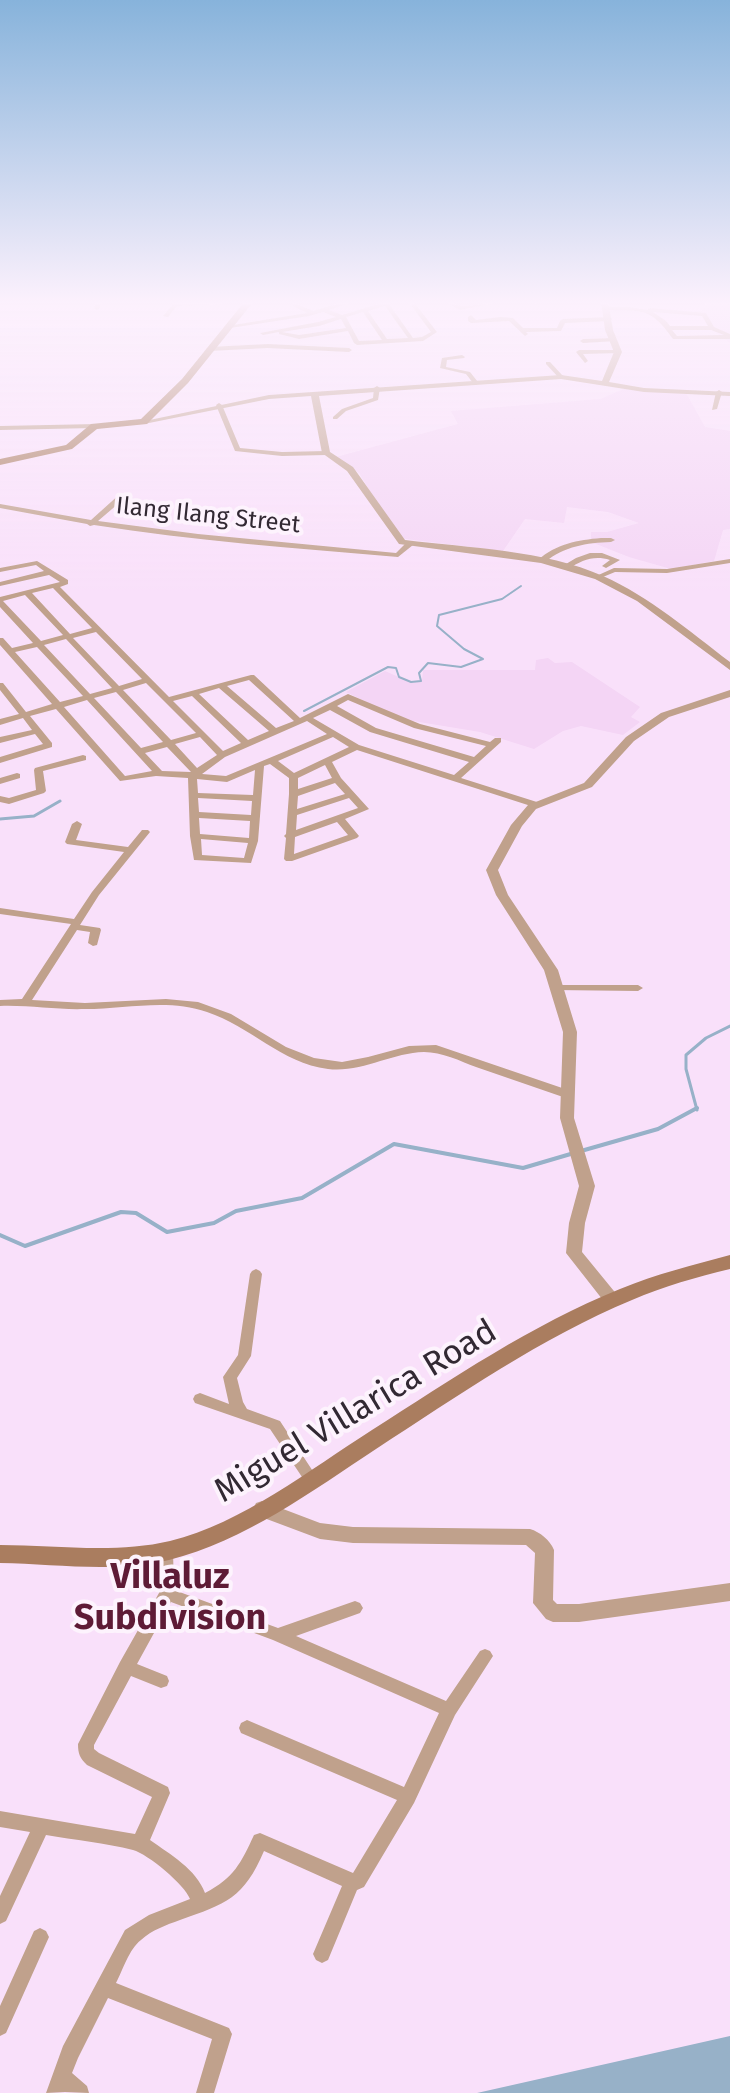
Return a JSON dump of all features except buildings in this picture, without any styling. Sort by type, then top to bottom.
[{"type":"main road","points":[[0,462],[69,447],[94,426],[144,422],[167,399]]},
{"type":"main road","name":"Miguel Villarica Road","points":[[0,1554],[100,1556],[166,1551],[195,1542],[262,1509],[459,1386],[612,1300],[699,1268],[730,1262]]},
{"type":"street","points":[[144,422],[219,405],[270,399]]},
{"type":"street","points":[[315,399],[316,416],[326,440],[326,453]]},
{"type":"street","points":[[335,418],[347,409],[376,399]]},
{"type":"street","points":[[714,409],[717,399]]},
{"type":"street","points":[[219,405],[237,450],[282,454],[326,453],[350,469],[397,539],[409,545],[542,560],[598,577],[640,599],[730,667]]},
{"type":"street","points":[[0,428],[94,426]]},
{"type":"street","points":[[90,524],[121,495]]},
{"type":"street","name":"Ilang Ilang Street","points":[[0,506],[90,524],[398,555],[409,545]]},
{"type":"street","points":[[542,560],[554,548],[584,541],[611,540]]},
{"type":"street","points":[[565,567],[583,556],[597,553],[616,560],[606,566]]},
{"type":"street","points":[[598,577],[614,570],[667,571],[730,561]]},
{"type":"street","points":[[0,570],[37,563],[65,582],[0,600],[159,773]]},
{"type":"street","points":[[0,584],[51,572]]},
{"type":"street","points":[[55,586],[219,752]]},
{"type":"street","points":[[27,593],[195,775]]},
{"type":"street","points":[[10,651],[98,629]]},
{"type":"street","points":[[0,640],[123,779],[159,773],[227,779],[334,734]]},
{"type":"street","points":[[167,700],[251,677],[300,718],[356,747],[537,805]]},
{"type":"street","points":[[0,722],[148,680]]},
{"type":"street","points":[[221,685],[273,729]]},
{"type":"street","points":[[0,686],[49,745],[0,760]]},
{"type":"street","points":[[193,692],[244,742]]},
{"type":"street","points":[[612,1300],[574,1253],[577,1223],[587,1186],[567,1118],[570,1032],[558,988],[551,970],[502,895],[492,870],[523,815],[537,805],[588,785],[630,739],[665,715],[730,693]]},
{"type":"street","points":[[260,766],[253,841],[245,862],[196,857],[192,795],[195,775],[219,752],[348,697],[417,726],[494,743],[456,778]]},
{"type":"street","points":[[0,704],[13,701]]},
{"type":"street","points":[[330,706],[373,730],[399,740],[473,760]]},
{"type":"street","points":[[0,740],[37,731]]},
{"type":"street","points":[[138,752],[199,735]]},
{"type":"street","points":[[293,777],[356,747]]},
{"type":"street","points":[[0,799],[9,801],[41,791],[38,770],[83,758]]},
{"type":"street","points":[[272,761],[293,777],[287,863],[354,836],[340,819]]},
{"type":"street","points":[[289,836],[364,809],[337,779],[327,761]]},
{"type":"street","points":[[0,781],[17,776]]},
{"type":"street","points":[[294,794],[337,779]]},
{"type":"street","points":[[192,795],[257,798]]},
{"type":"street","points":[[292,814],[350,795]]},
{"type":"street","points":[[194,815],[255,818]]},
{"type":"street","points":[[77,824],[70,842],[130,850]]},
{"type":"street","points":[[26,1001],[95,894],[145,832]]},
{"type":"street","points":[[195,836],[253,841]]},
{"type":"street","points":[[0,911],[96,930],[93,943]]},
{"type":"street","points":[[558,988],[638,988]]},
{"type":"street","points":[[0,1003],[26,1001],[83,1006],[173,1003],[209,1008],[264,1040],[310,1061],[347,1065],[414,1049],[436,1049],[567,1094]]},
{"type":"street","points":[[242,1414],[230,1377],[244,1356],[256,1274]]},
{"type":"street","points":[[200,1399],[275,1425],[311,1479]]},
{"type":"street","points":[[262,1509],[320,1531],[353,1535],[530,1537],[545,1550],[543,1603],[553,1613],[579,1613],[730,1592]]},
{"type":"street","points":[[140,1843],[162,1793],[113,1770],[86,1752],[86,1744],[167,1594],[166,1551]]},
{"type":"street","points":[[167,1594],[278,1635],[449,1710]]},
{"type":"street","points":[[278,1635],[355,1608]]},
{"type":"street","points":[[80,2093],[58,2084],[103,1987],[131,1936],[146,1923],[200,1903],[234,1885],[245,1872],[260,1841],[352,1882],[358,1881],[408,1797],[449,1710],[485,1656]]},
{"type":"street","points":[[126,1667],[161,1681]]},
{"type":"street","points":[[247,1728],[408,1797]]},
{"type":"street","points":[[0,1819],[140,1843],[185,1877],[194,1887],[200,1903]]},
{"type":"street","points":[[0,1915],[42,1825]]},
{"type":"street","points":[[322,1954],[352,1882]]},
{"type":"street","points":[[0,2027],[40,1937]]},
{"type":"street","points":[[103,1987],[223,2034],[205,2093]]},
{"type":"shaded area","points":[[600,399],[689,399],[705,427],[730,431],[730,529],[723,530],[714,561],[671,569],[629,557],[591,542],[591,532],[607,532],[639,523],[608,512],[567,507],[564,523],[525,519],[503,551],[398,538],[359,473],[336,457],[458,424],[451,411]]},
{"type":"shaded area","points":[[548,658],[555,663],[572,662],[640,707],[631,717],[640,722],[623,735],[581,726],[563,731],[534,749],[480,732],[401,719],[346,692],[385,671],[412,683],[422,681],[423,670],[535,670],[536,660]]},
{"type":"water","points":[[730,2036],[730,2093],[477,2093]]},
{"type":"waterway","points":[[304,711],[388,667],[396,668],[399,677],[411,682],[421,681],[419,673],[428,663],[461,667],[483,659],[464,649],[437,626],[439,615],[502,599],[521,586]]},
{"type":"waterway","points":[[0,819],[34,816],[60,801]]},
{"type":"waterway","points":[[697,1108],[686,1069],[686,1055],[706,1038],[730,1026]]},
{"type":"waterway","points":[[581,1151],[658,1129],[697,1108]]},
{"type":"waterway","points":[[0,1235],[25,1246],[121,1212],[136,1213],[167,1232],[214,1223],[236,1211],[302,1198],[394,1144],[523,1168],[574,1153]]},
{"type":"district","name":"Villaluz Subdivision","points":[[170,1598]]}]
